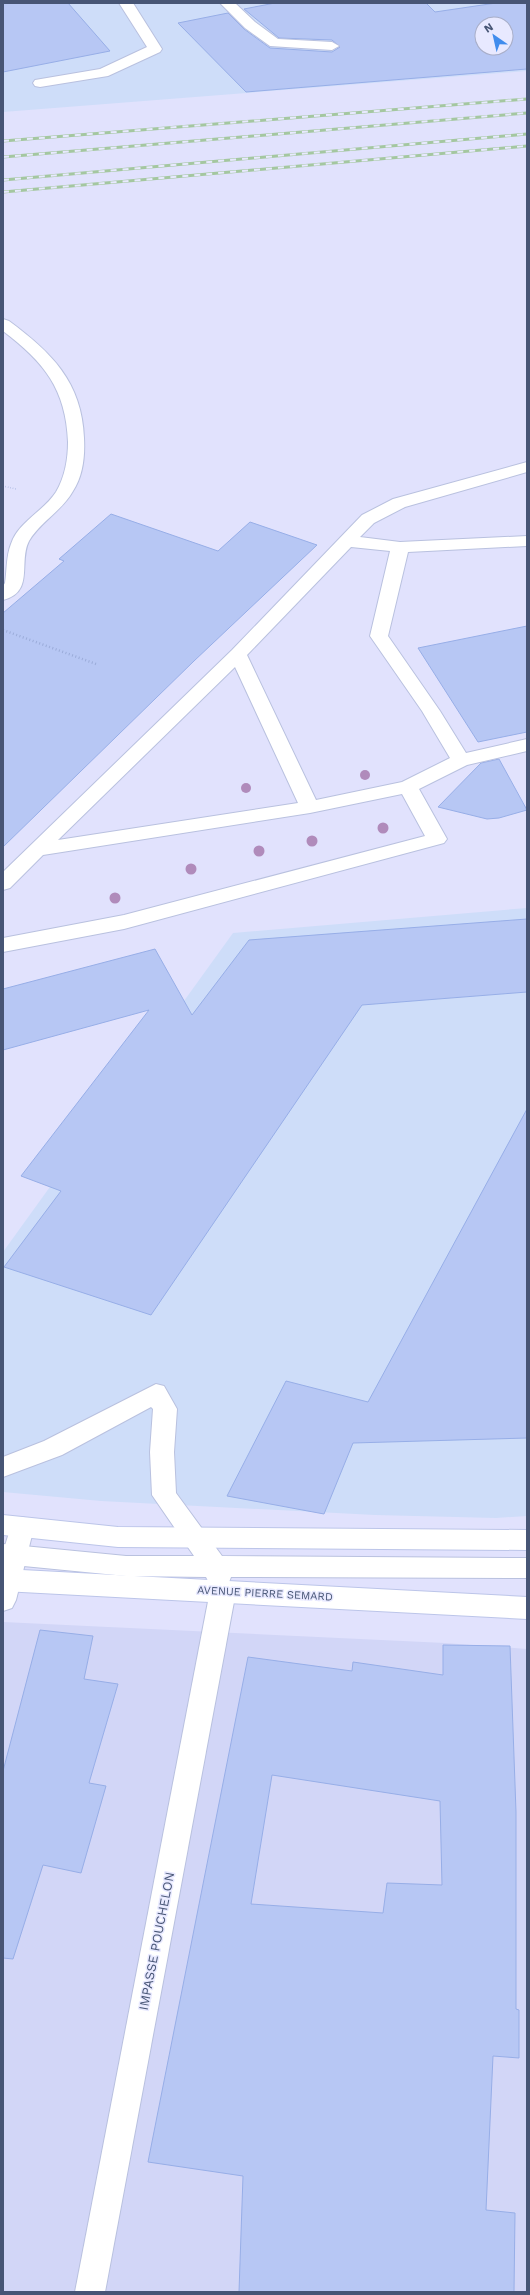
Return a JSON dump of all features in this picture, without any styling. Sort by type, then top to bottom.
[{"type":"main road","points":[[40,83],[103,73],[155,49],[126,3]]},
{"type":"main road","points":[[227,3],[250,25],[275,43],[332,46]]},
{"type":"main road","points":[[3,324],[41,354],[58,374],[71,400],[77,424],[76,456],[69,484],[62,497],[20,543],[14,585],[3,595]]},
{"type":"main road","points":[[3,883],[238,654],[368,520],[399,503],[527,467]]},
{"type":"main road","points":[[346,541],[400,546],[527,541]]},
{"type":"main road","points":[[400,546],[379,636],[461,760]]},
{"type":"main road","points":[[238,654],[310,807]]},
{"type":"main road","points":[[37,850],[310,807],[408,787],[461,760],[527,745]]},
{"type":"main road","points":[[3,945],[124,922],[436,839],[408,787]]},
{"type":"main road","points":[[3,1467],[53,1448],[156,1393],[165,1409],[162,1452],[164,1495],[197,1539],[219,1579]]},
{"type":"main road","points":[[4,1586],[12,1526],[118,1537],[197,1539],[527,1540]]},
{"type":"main road","name":"AVENUE PIERRE SEMARD","points":[[8,1554],[126,1566],[219,1579],[527,1608]]},
{"type":"main road","name":"AVENUE PIERRE SEMARD","points":[[4,1586],[527,1568]]},
{"type":"main road","name":"IMPASSE POUCHELON","points":[[90,2292],[219,1579]]},
{"type":"path","points":[[3,630],[96,664]]},
{"type":"shaded area","points":[[3,3],[527,3],[527,71],[3,112]]},
{"type":"shaded area","points":[[527,908],[527,1516],[496,1518],[375,1515],[101,1501],[3,1492],[3,1252],[233,933]]},
{"type":"shaded area","points":[[3,1622],[445,1643],[527,1649],[527,2292],[3,2292]]},
{"type":"building","points":[[3,3],[68,3],[110,51],[3,72]]},
{"type":"building","points":[[275,3],[426,3],[435,12],[496,3],[527,3],[527,69],[246,92],[178,23],[228,13],[244,29],[270,48],[332,52],[340,47],[332,40],[279,38],[244,9]]},
{"type":"building","points":[[111,514],[218,551],[250,522],[317,545],[194,661],[3,847],[3,613],[64,561],[59,559]]},
{"type":"building","points":[[527,626],[527,732],[478,742],[418,648]]},
{"type":"building","points":[[499,759],[527,810],[499,818],[487,819],[438,807],[481,763]]},
{"type":"building","points":[[527,919],[527,992],[362,1005],[151,1315],[4,1267],[61,1191],[21,1176],[149,1010],[3,1050],[3,989],[155,949],[192,1015],[249,940]]},
{"type":"building","points":[[527,1109],[527,1438],[353,1443],[324,1514],[227,1496],[286,1381],[368,1402]]},
{"type":"building","points":[[40,1630],[93,1636],[84,1679],[118,1684],[89,1783],[106,1786],[81,1873],[43,1865],[13,1959],[3,1958],[3,1771]]},
{"type":"building","points":[[443,1645],[510,1646],[516,1812],[516,2009],[519,2010],[519,2058],[493,2056],[486,2210],[515,2213],[514,2292],[239,2292],[243,2176],[148,2162],[248,1657],[352,1671],[353,1662],[443,1675]],"holes":[[[272,1775],[440,1801],[442,1885],[387,1883],[383,1913],[251,1904]]]},
{"type":"railway","points":[[3,141],[527,99]]},
{"type":"railway","points":[[3,157],[527,113]]},
{"type":"railway","points":[[3,180],[527,134]]},
{"type":"railway","points":[[3,192],[527,146]]}]
